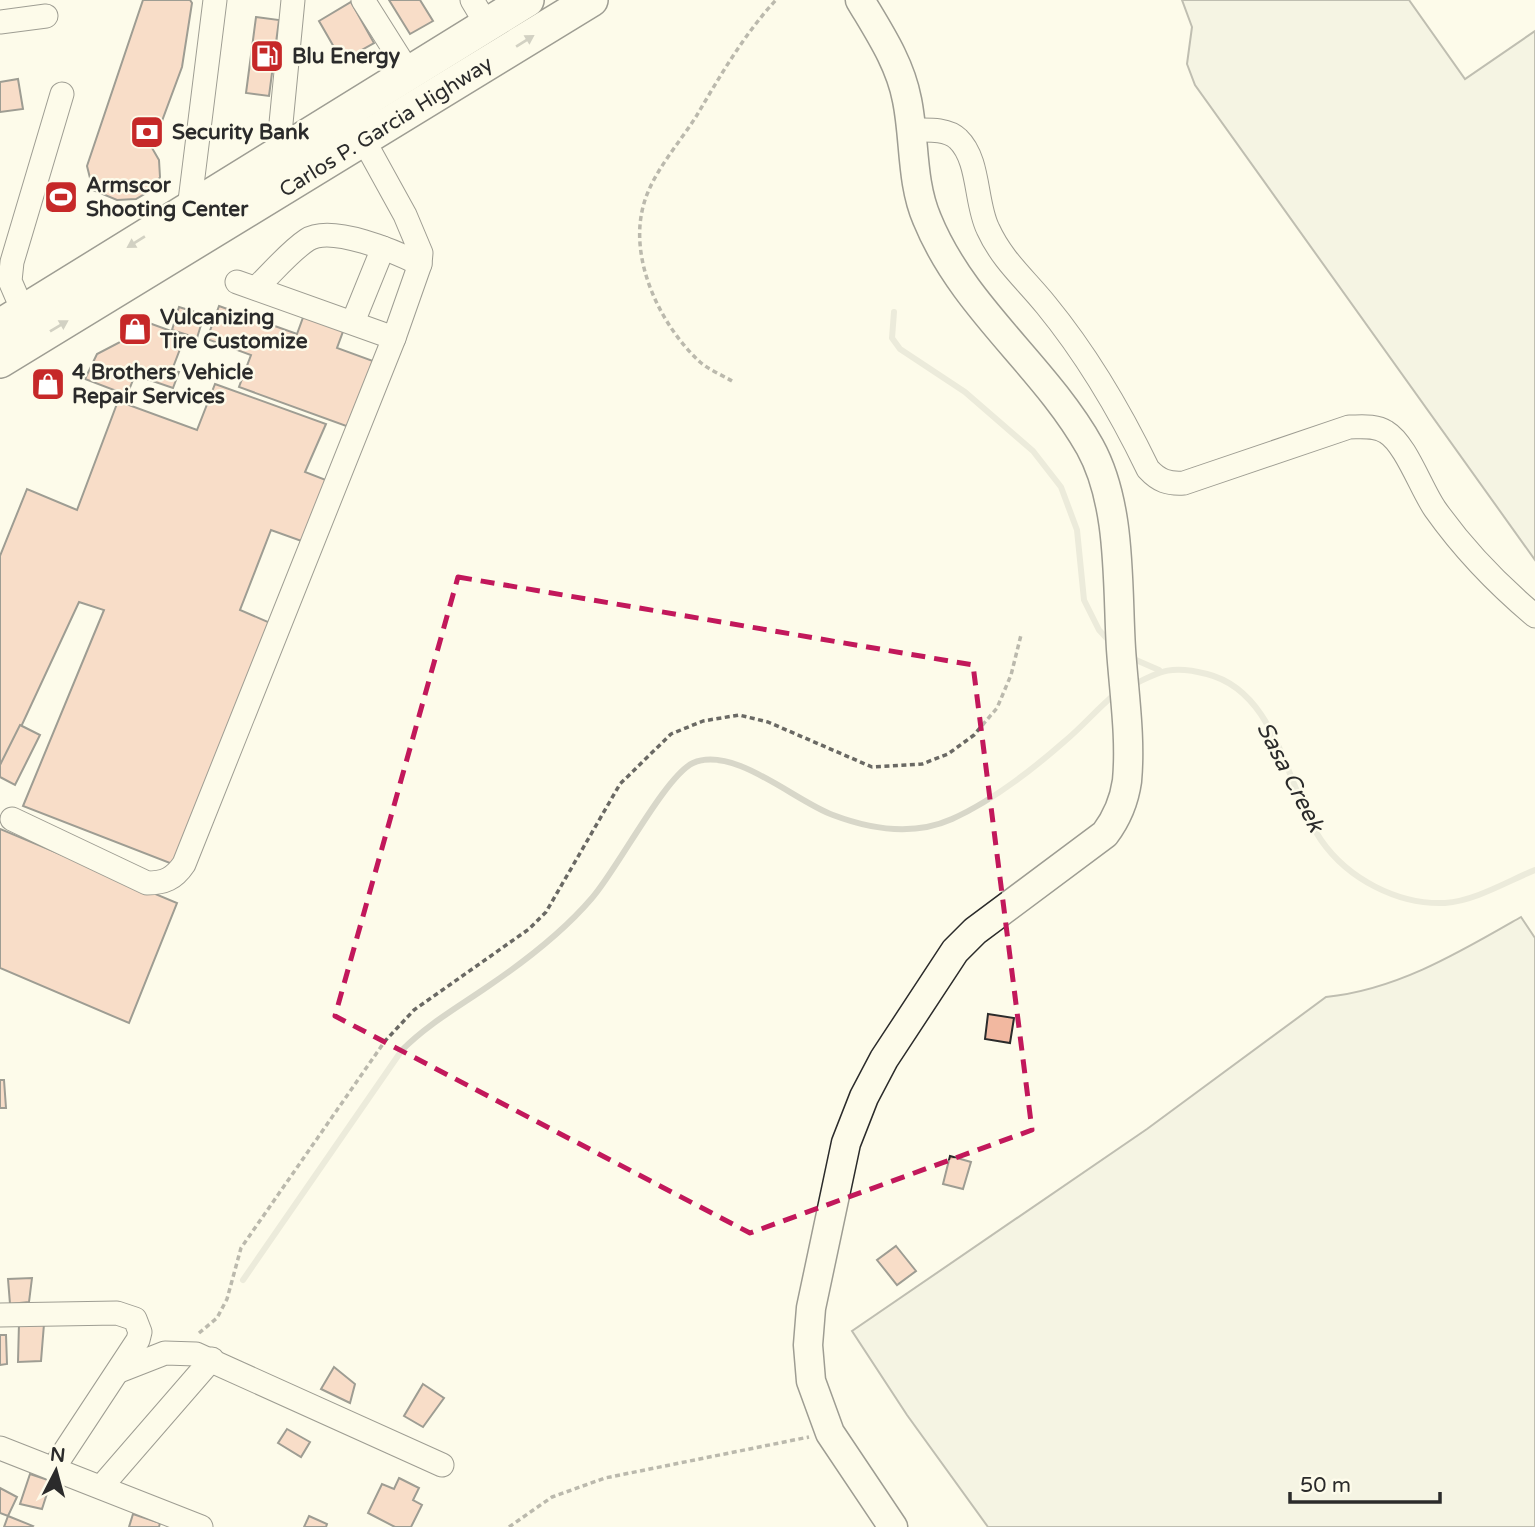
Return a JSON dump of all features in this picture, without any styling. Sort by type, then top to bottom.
[{"type":"highway","name":"Carlos P. Garcia Highway","points":[[12,319],[409,73],[480,12],[527,0]]},
{"type":"highway","name":"Carlos P. Garcia Highway","points":[[0,360],[206,237],[591,0]]},
{"type":"main road","points":[[860,0],[900,72],[912,130],[917,187],[927,219],[974,300],[1051,393],[1091,450],[1107,489],[1126,721],[1126,783],[1115,820],[1105,834],[975,931],[956,951],[904,1026],[864,1097],[846,1143],[811,1308],[808,1345],[811,1381],[830,1433],[893,1527]]},
{"type":"street","points":[[206,237],[189,209],[215,0]]},
{"type":"street","points":[[293,0],[278,154],[296,182]]},
{"type":"street","points":[[363,0],[409,73]]},
{"type":"street","points":[[0,22],[46,16]]},
{"type":"street","points":[[12,319],[12,262],[62,94]]},
{"type":"street","points":[[12,819],[147,883],[163,883],[180,870],[394,338],[420,264],[418,241],[348,111]]},
{"type":"street","points":[[912,130],[940,131],[956,136],[965,147],[986,226],[999,253],[1046,304],[1081,352],[1103,386],[1148,469],[1158,479],[1171,484],[1185,483],[1349,427],[1370,426],[1385,431],[1397,442],[1435,508],[1480,567],[1535,616]]},
{"type":"street","points":[[394,338],[247,285],[308,239],[331,235],[383,248],[420,264]]},
{"type":"street","points":[[352,323],[383,248]]},
{"type":"street","points":[[0,1315],[96,1312],[128,1315],[135,1319],[140,1332],[119,1371],[53,1469]]},
{"type":"street","points":[[119,1371],[164,1353],[196,1354],[442,1465]]},
{"type":"street","points":[[101,1487],[212,1359]]},
{"type":"street","points":[[0,1448],[201,1527]]},
{"type":"path","points":[[732,381],[701,363],[674,331],[654,296],[642,263],[640,233],[643,207],[653,183],[717,82],[776,0]]},
{"type":"path","points":[[164,1353],[197,1334],[217,1318],[227,1299],[241,1248],[400,1023],[529,929],[546,912],[620,784],[671,734],[704,721],[739,715],[768,722],[872,767],[922,764],[948,754],[974,735],[997,708],[1011,675],[1021,635]]},
{"type":"path","points":[[509,1527],[552,1497],[605,1478],[830,1433]]},
{"type":"highlighted area","points":[[458,577],[973,665],[1032,1130],[750,1233],[335,1016]]},
{"type":"shaded area","points":[[1182,0],[1409,0],[1465,79],[1535,31],[1535,560],[1195,85],[1187,64],[1192,27]]},
{"type":"shaded area","points":[[1521,917],[1535,938],[1535,1527],[988,1527],[907,1415],[852,1331],[1147,1129],[1326,997],[1352,993],[1403,978],[1451,956]]},
{"type":"building","points":[[143,0],[190,0],[192,3],[182,67],[152,148],[159,160],[160,177],[153,189],[136,199],[117,200],[93,190],[87,166]]},
{"type":"building","points":[[389,0],[420,0],[433,21],[410,34]]},
{"type":"building","points":[[351,2],[374,43],[342,61],[319,21]]},
{"type":"building","points":[[256,17],[279,20],[269,96],[246,93]]},
{"type":"building","points":[[18,79],[23,109],[0,112],[0,82]]},
{"type":"building","points":[[219,306],[297,334],[305,312],[345,326],[337,348],[373,361],[349,427],[239,387],[251,355],[207,339]]},
{"type":"building","points":[[179,307],[204,315],[197,338],[172,330]]},
{"type":"building","points":[[149,323],[185,336],[172,370],[179,372],[173,388],[135,375],[127,395],[85,379],[97,354],[141,331],[145,332]]},
{"type":"building","points":[[215,384],[326,424],[305,472],[331,482],[307,543],[271,530],[240,610],[275,625],[175,865],[23,806],[104,610],[79,602],[0,772],[0,556],[27,489],[77,510],[118,401],[197,430]]},
{"type":"building","points":[[20,725],[40,735],[15,785],[0,777],[0,765]]},
{"type":"building","points":[[0,829],[177,903],[129,1023],[0,968]]},
{"type":"building","points":[[988,1014],[1014,1018],[1010,1043],[985,1039]]},
{"type":"building","points":[[0,1080],[4,1080],[6,1108],[0,1108]]},
{"type":"building","points":[[950,1156],[971,1162],[963,1189],[943,1184]]},
{"type":"building","points":[[896,1246],[916,1271],[897,1285],[877,1260]]},
{"type":"building","points":[[32,1278],[29,1302],[10,1304],[8,1279]]},
{"type":"building","points":[[19,1323],[44,1324],[41,1361],[18,1362]]},
{"type":"building","points":[[0,1335],[6,1335],[7,1364],[0,1365]]},
{"type":"building","points":[[334,1367],[355,1384],[350,1403],[321,1389]]},
{"type":"building","points":[[423,1384],[444,1398],[423,1427],[404,1416]]},
{"type":"building","points":[[287,1429],[310,1442],[301,1457],[278,1443]]},
{"type":"building","points":[[30,1474],[51,1481],[42,1509],[20,1504]]},
{"type":"building","points":[[399,1478],[419,1488],[413,1500],[422,1505],[411,1527],[395,1527],[368,1513],[382,1484],[394,1489]]},
{"type":"building","points":[[0,1488],[17,1497],[8,1516],[0,1513]]},
{"type":"building","points":[[133,1514],[160,1523],[159,1527],[129,1527]]},
{"type":"building","points":[[8,1516],[33,1526],[4,1527]]},
{"type":"building","points":[[309,1516],[327,1524],[326,1527],[304,1527]]},
{"type":"waterway","points":[[894,312],[892,338],[900,349],[965,392],[1033,451],[1061,487],[1077,530],[1084,600],[1099,630],[1112,644]]},
{"type":"waterway","points":[[1129,657],[1159,670]]},
{"type":"waterway","name":"Sasa Creek","points":[[1131,686],[1159,673],[1176,670],[1207,674],[1231,684],[1250,700],[1265,721],[1321,840],[1345,867],[1376,887],[1410,899],[1445,903],[1480,895],[1535,870]]},
{"type":"waterway","points":[[243,1280],[402,1050],[433,1024],[529,957],[569,923],[602,885],[655,804],[682,771],[693,763],[709,760],[746,768],[818,808],[847,820],[892,829],[923,828],[967,812],[1011,784],[1065,741],[1115,694]]},
{"type":"place","name":"Blu Energy","points":[[267,56]]},
{"type":"place","name":"Security Bank","points":[[147,132]]},
{"type":"place","name":"Armscor Shooting Center","points":[[61,197]]},
{"type":"place","name":"Vulcanizing Tire Customize","points":[[135,329]]},
{"type":"place","name":"4 Brothers Vehicle Repair Services","points":[[48,384]]}]
